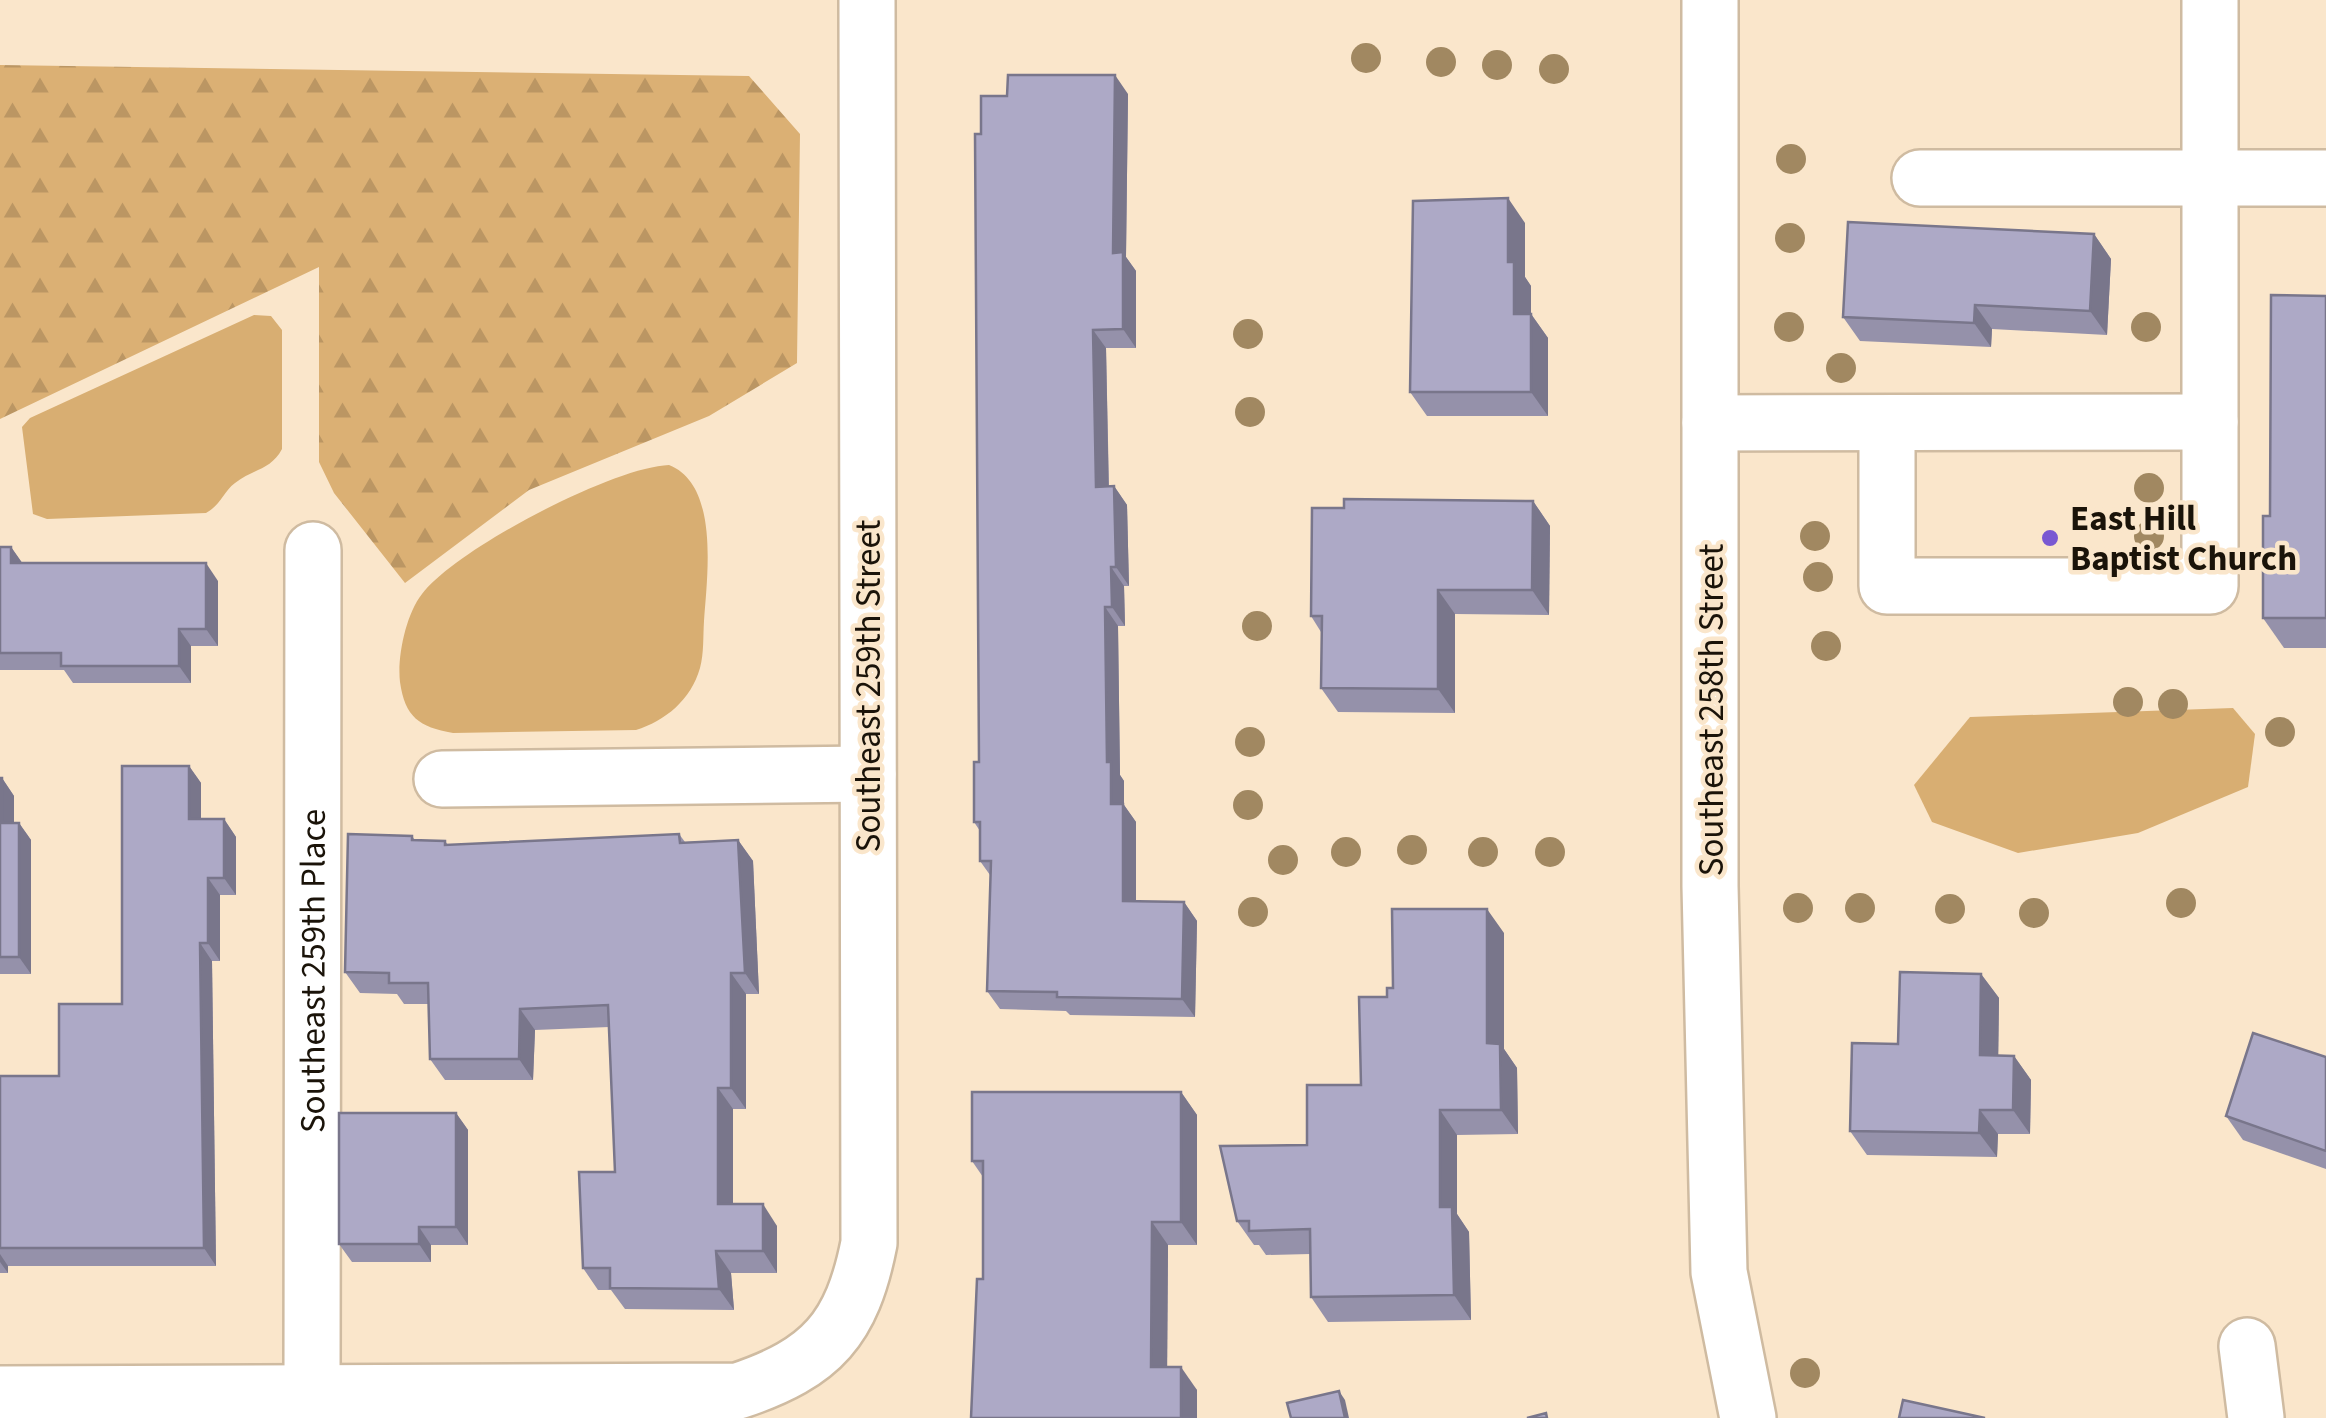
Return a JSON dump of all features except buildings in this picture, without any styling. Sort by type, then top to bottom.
[{"type":"street","name":"Southeast 259th Street","points":[[0,1394],[738,1391],[784,1376],[839,1328],[859,1294],[869,1242],[867,0]]},
{"type":"street","name":"Southeast 258th Street","points":[[1710,0],[1710,886],[1720,1272],[1748,1418]]},
{"type":"street","points":[[1887,423],[1887,586],[2210,586],[2210,0]]},
{"type":"street","points":[[1920,178],[2326,178]]},
{"type":"street","points":[[1710,423],[2210,422]]},
{"type":"street","name":"Southeast 259th Place","points":[[312,1393],[314,550]]},
{"type":"street","points":[[442,779],[868,774]]},
{"type":"street","points":[[2247,1346],[2256,1418]]},
{"type":"green space","points":[[0,65],[749,76],[800,134],[797,363],[709,416],[529,490],[405,583],[334,493],[319,462],[319,267],[0,419]]},
{"type":"shaded area","points":[[254,315],[271,316],[282,330],[282,449],[273,461],[235,483],[206,513],[47,519],[33,514],[22,427],[30,418]]},
{"type":"shaded area","points":[[669,465],[685,476],[696,492],[707,534],[708,558],[701,663],[690,690],[676,708],[636,730],[453,733],[431,727],[410,712],[402,694],[401,648],[416,602],[440,576],[537,513],[612,480]]},
{"type":"shaded area","points":[[2233,708],[2255,734],[2248,787],[2138,833],[2018,853],[1932,822],[1914,785],[1970,717]]},
{"type":"place","name":"East Hill Baptist Church","points":[[2050,538]]}]
